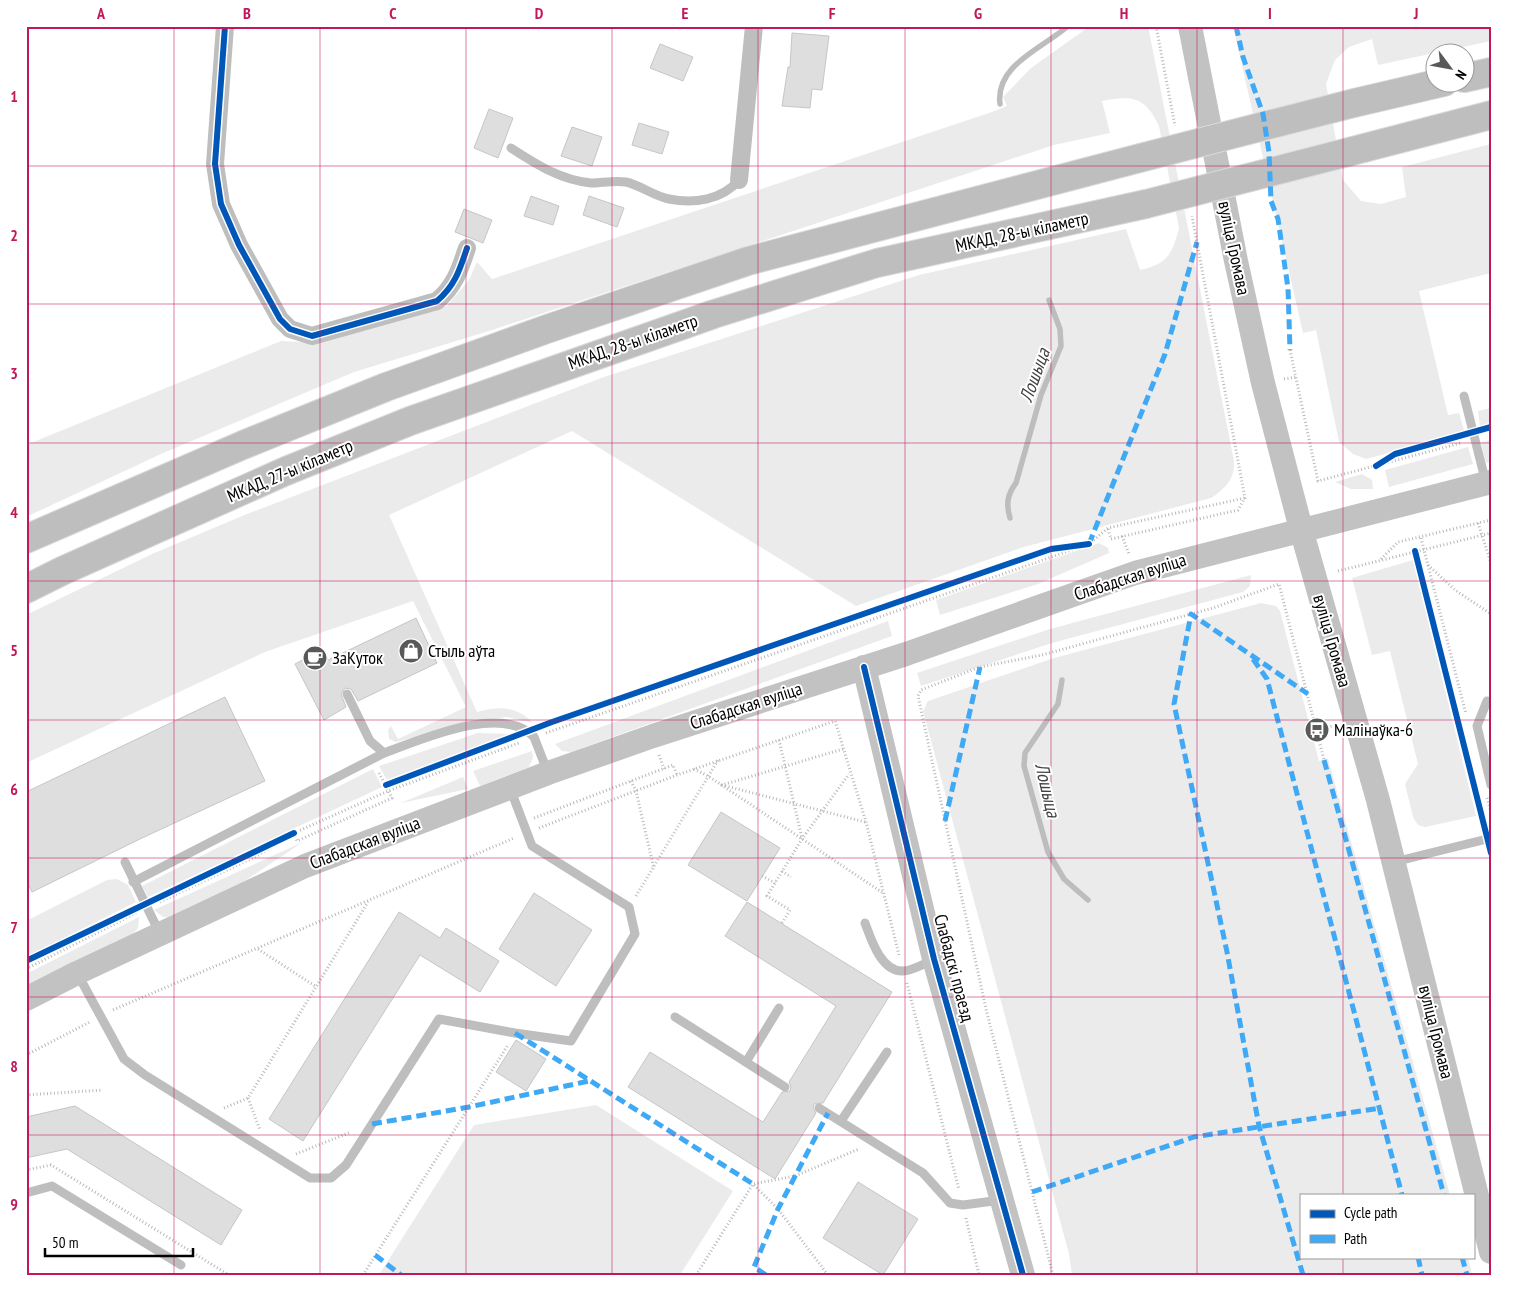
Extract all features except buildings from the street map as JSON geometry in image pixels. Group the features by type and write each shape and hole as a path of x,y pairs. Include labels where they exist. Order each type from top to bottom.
{"highway":[{"path":"1474,76 1491,72"},
{"path":"26,539 386,387 547,329 748,261 1140,158 1424,87"},
{"name":"МКАД, 28-ы кіламетр","path":"559,368 714,314 876,263 1146,204 1491,115"},
{"name":"МКАД, 27-ы кіламетр","path":"26,589 62,571 286,471 410,421 559,368"}],"main road":[{"name":"вуліца Громава","path":"1190,26 1238,270 1263,383 1301,529 1378,800 1491,1252"},
{"name":"Слабадская вуліца","path":"26,999 77,972 342,851 548,773 653,736 864,667 1135,573 1488,482"},
{"name":"Слабадскі праезд","path":"864,667 934,959 1004,1200 1023,1275"}],"street":[{"path":"225,26 216,164 221,204 244,253 280,319 290,329 312,336 437,301 448,292 457,278 467,248"},
{"path":"739,180 754,26"}],"lane":[{"path":"511,148 546,170 569,179 592,183 626,182 668,199 714,199 732,188 739,180"},
{"path":"1464,396 1473,436 1488,482"},
{"path":"26,529 58,524"},
{"path":"347,694 370,741 384,753"},
{"path":"1487,701 1477,726 1488,789"},
{"path":"133,882 384,753 474,724 495,722 531,734 548,773"},
{"path":"77,972 124,1059 153,1080 310,1178 331,1178 346,1164 439,1018 515,1033 571,1041 635,934 630,907 532,846 510,788"},
{"path":"1393,862 1491,838"},
{"path":"125,862 133,882 160,934"},
{"path":"865,924 877,952 892,968 903,971 934,959"},
{"path":"746,1062 779,1008"},
{"path":"675,1017 786,1087"},
{"path":"841,1122 887,1052"},
{"path":"819,1108 924,1172 950,1202 962,1205 1004,1200"},
{"path":"26,1193 52,1186 181,1265"}],"path":[{"path":"1156,26 1177,135"},
{"path":"1108,528 1110,539 1238,510 1244,498 1192,212"},
{"path":"1290,350 1318,481 1376,466 1395,454 1473,436"},
{"path":"26,962 387,788 531,734 1089,544 1108,528 1244,498"},
{"path":"1380,559 1398,542 1491,520"},
{"path":"1478,523 1480,536 1491,563"},
{"path":"1338,571 1380,559 1491,533"},
{"path":"1421,538 1466,717"},
{"path":"844,621 1051,549 1089,544"},
{"path":"1415,551 1418,560"},
{"path":"1427,565 1455,590 1491,614"},
{"path":"1053,1275 986,1009 918,696 921,690 980,667 1061,650 1214,608 1280,584 1324,760"},
{"path":"797,637 834,624"},
{"path":"759,650 768,647"},
{"path":"712,667 731,660"},
{"path":"656,686 665,683"},
{"path":"26,1055 101,1016 527,833 677,775 835,721 866,822 919,1027 979,1275"},
{"path":"531,734 552,722"},
{"path":"779,740 802,839"},
{"path":"722,785 843,749"},
{"path":"630,907 719,760"},
{"path":"522,823 673,765 677,775"},
{"path":"694,769 722,785 884,894"},
{"path":"782,923 790,910 767,896 802,839 850,774"},
{"path":"294,833 297,841 392,798 380,775"},
{"path":"631,781 636,791 654,869"},
{"path":"722,785 866,822"},
{"path":"1488,789 1491,812"},
{"path":"782,871 791,877"},
{"path":"762,876 775,883"},
{"path":"223,1109 248,1098 368,901"},
{"path":"26,969 145,906"},
{"path":"257,949 315,986"},
{"path":"363,1275 515,1033"},
{"path":"26,1096 103,1090"},
{"path":"248,1098 261,1134"},
{"path":"287,1157 372,1124"},
{"path":"696,1275 753,1184 795,1176 874,1142"},
{"path":"26,1170 51,1165 229,1275"},
{"path":"753,1184 778,1209 828,1275"}],"shaded area":[{"path":"1090,26 1148,26 1234,461 1231,478 1216,495 1211,498 1024,547 856,606 572,431 389,515 477,712 500,708 514,710 527,717 533,723 507,717 489,719 396,742 389,739 388,730 391,726 398,739 466,707 413,601 265,652 26,763 26,615 152,554 242,516 604,377 919,275 1126,229 1140,270 1156,265 1171,252 1179,228 1159,126 1149,109 1137,100 1122,98 1102,101 1110,133 1054,145 489,331 354,372 161,454 26,517 26,445 281,341 316,343 447,306 469,280 477,262 492,279 992,112 1007,106 1003,97 1031,68"},
{"path":"1233,26 1491,26 1491,41 1474,45 1474,42 1424,42 1424,55 1378,65 1372,39 1349,47 1335,60 1326,84 1343,180 1361,201 1381,204 1406,197 1402,167 1491,144 1491,273 1419,291 1448,415 1459,413 1465,433 1366,459 1353,454 1339,442 1316,330 1303,333"},
{"path":"1491,408 1491,425 1480,427 1478,411"},
{"path":"1491,440 1491,462 1486,463 1481,442"},
{"path":"1468,447 1473,464 1389,487 1385,470"},
{"path":"1362,474 1372,480 1373,489 1351,489 1335,482"},
{"path":"1099,543 1108,548 1109,553 1038,584 940,615 936,600"},
{"path":"1413,560 1476,816 1425,827 1418,825 1413,817 1405,784 1418,764 1390,651 1372,655 1352,578"},
{"path":"1251,575 1250,586 1243,592 1052,643 921,686 917,673 1050,629"},
{"path":"1261,603 1276,606 1280,611 1319,761 1328,759 1450,1194 1300,1194 1300,1258 1468,1258 1472,1275 1072,1275 1069,1254 923,711 928,701 1054,658"},
{"path":"888,621 892,636 571,752 562,751 555,744"},
{"path":"478,733 513,734 387,780 379,766"},
{"path":"532,751 533,758 529,767 480,786 473,771"},
{"path":"373,769 382,787 148,897 142,886"},
{"path":"463,777 468,789 401,803"},
{"path":"303,842 243,882 168,917 163,917 154,910"},
{"path":"117,879 128,885 136,902 26,957 26,921 107,880"},
{"path":"139,917 138,928 132,935 26,987 26,974"},
{"path":"596,1105 733,1191 680,1275 379,1275 474,1125"}],"waterway":[{"name":"Лошыца","path":"1000,104 1000,90 1005,78 1013,68 1034,50 1068,26"},
{"name":"Лошыца","path":"1010,518 1008,508 1009,496 1016,483 1041,395 1061,346 1060,329 1049,300"},
{"name":"Лошыца","path":"1062,680 1058,704 1025,753 1024,766 1048,852 1064,879 1088,900"}],"marked path":[{"path":"1236,26 1243,57 1263,114 1269,152 1271,201 1278,219 1288,288 1290,350"},
{"path":"1089,544 1165,354 1197,242"},
{"path":"1303,1275 1259,1126 1227,952 1174,704 1191,614 1308,694"},
{"path":"1253,659 1267,679 1402,1194"},
{"path":"945,821 980,667"},
{"path":"1324,760 1444,1194"},
{"path":"515,1033 753,1184"},
{"path":"372,1124 469,1107 589,1081"},
{"path":"1032,1192 1194,1137 1380,1108"},
{"path":"766,1275 754,1267 778,1209 828,1113"},
{"path":"375,1255 401,1275"},
{"path":"1418,1258 1422,1275"},
{"path":"1462,1258 1467,1275"}],"cycle path":[{"path":"225,26 215,164 221,204 239,245 280,319 290,329 312,336 437,301 453,283 467,248"},
{"path":"1376,466 1395,454 1491,427"},
{"path":"386,785 552,722 1051,549 1089,544"},
{"path":"1415,551 1491,853"},
{"path":"864,667 934,959 1023,1275"},
{"path":"26,961 294,833"}],"place":[{"name":"Стыль аўта","path":"411,651"},
{"name":"ЗаКуток","path":"315,658"},
{"name":"Малінаўка-6","path":"1317,730"}]}
